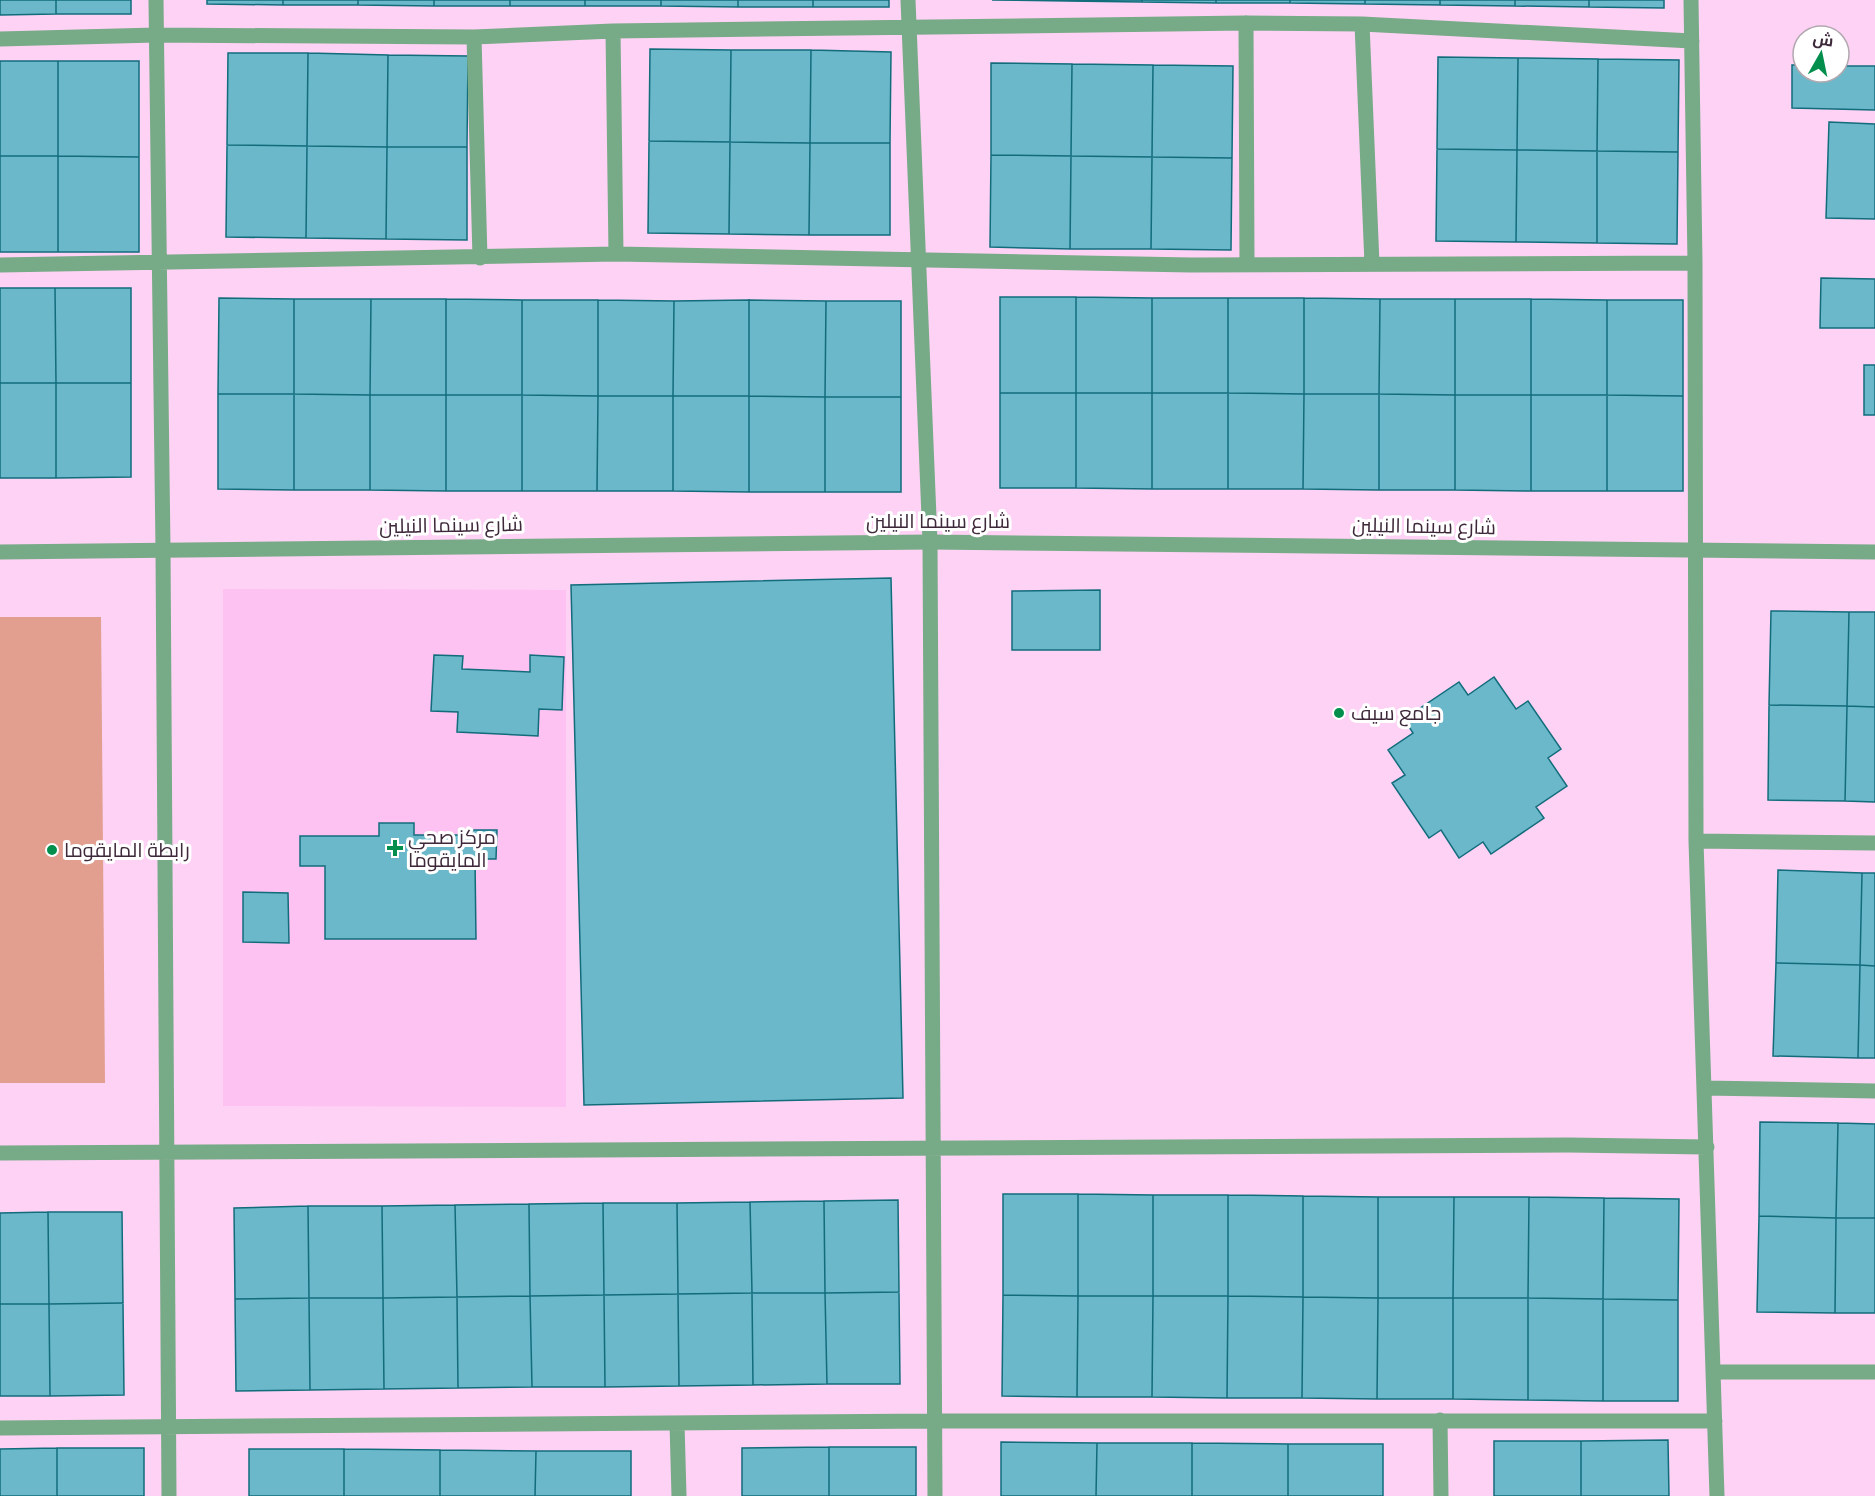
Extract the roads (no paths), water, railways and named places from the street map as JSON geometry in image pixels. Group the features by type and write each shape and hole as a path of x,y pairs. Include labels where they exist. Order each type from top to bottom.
{"street":[{"path":"156,0 163,549 169,1496"},
{"path":"908,0 930,542 935,1496"},
{"path":"1691,0 1695,263 1696,841 1717,1496"},
{"path":"0,39 156,35 474,37 613,31 1246,23 1362,24 1692,41"},
{"path":"1246,23 1246,264"},
{"path":"1362,24 1372,264"},
{"path":"613,31 616,254"},
{"path":"474,37 480,258"},
{"path":"0,265 616,254 1246,264 1695,263"},
{"name":"شارع سينما النيلين","path":"0,552 930,542 1875,552"},
{"path":"1696,841 1875,843"},
{"path":"1704,1089 1875,1091"},
{"path":"0,1153 1568,1144 1707,1147"},
{"path":"1713,1372 1875,1372"},
{"path":"1440,1420 1441,1496"},
{"path":"0,1428 934,1421 1715,1421"},
{"path":"677,1423 679,1496"}],"place":[{"name":"جامع سيف","path":"1339,713"},
{"name":"مركز صحي المايقوما","path":"395,848"},
{"name":"رابطة المايقوما","path":"52,850"}]}
